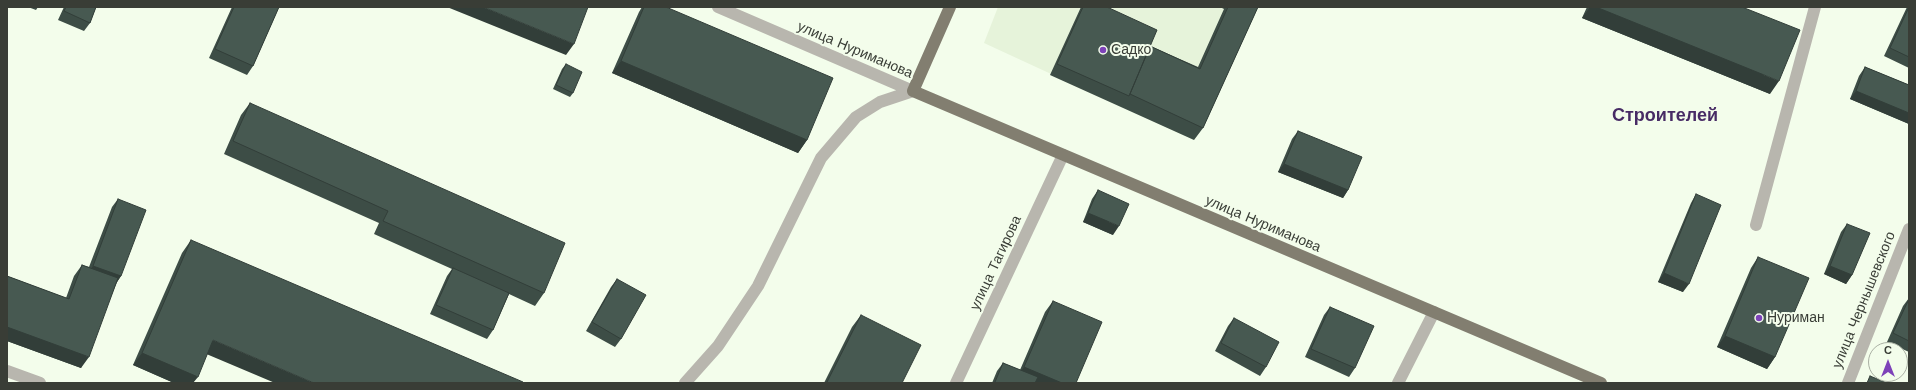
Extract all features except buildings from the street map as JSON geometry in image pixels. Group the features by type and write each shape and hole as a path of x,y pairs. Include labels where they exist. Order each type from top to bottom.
{"main road":[{"name":"улица Нуриманова","path":"950,7 913,92 1601,383"}],"street":[{"name":"улица Нуриманова","path":"718,7 913,92"},
{"path":"1756,225 1815,7"},
{"path":"686,383 718,346 758,286 821,158 856,117 880,102 913,92"},
{"name":"улица Тагирова","path":"956,383 1063,155"},
{"name":"улица Чернышевского","path":"1848,383 1909,229"},
{"path":"1398,383 1434,312"},
{"path":"7,371 40,383"}],"shaded area":[{"path":"998,7 1255,7 1194,140 984,43"}],"place":[{"name":"Садко","path":"1103,50"},
{"name":"Нуриман","path":"1759,318"}],"district":[{"name":"Строителей","path":"1665,116"}]}
